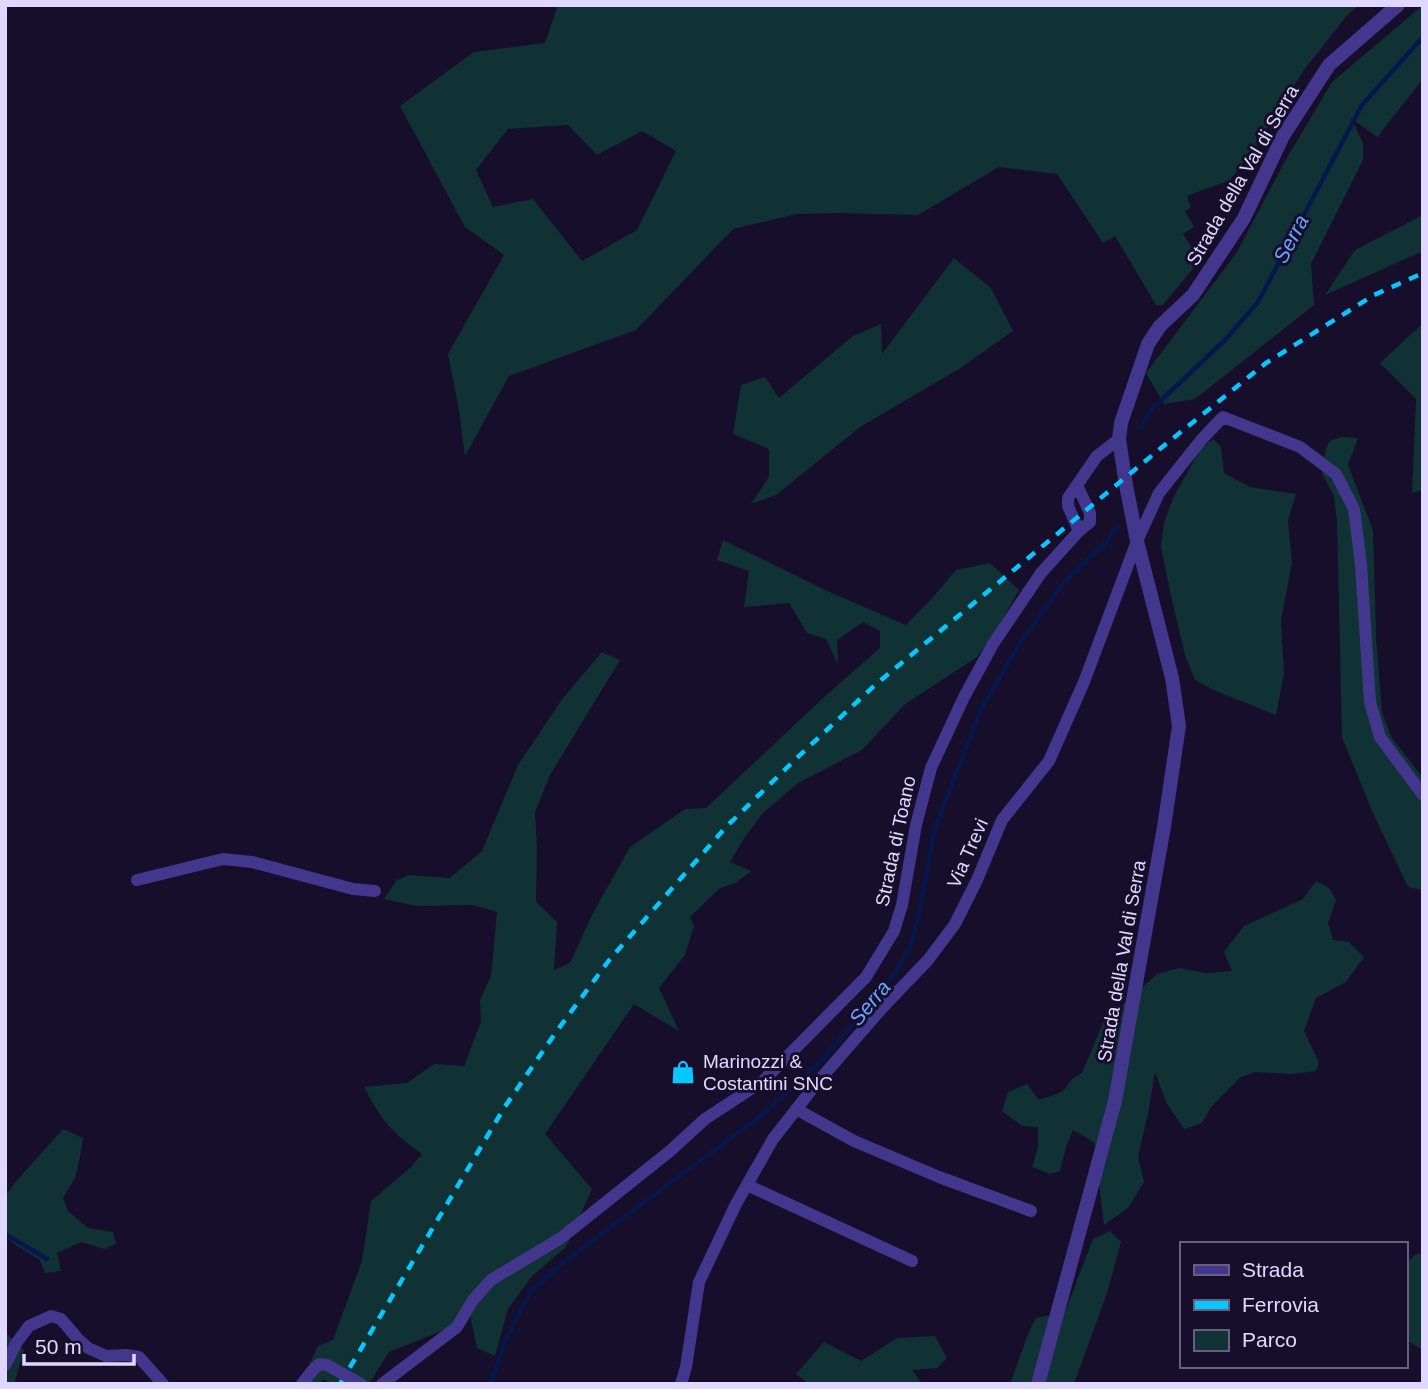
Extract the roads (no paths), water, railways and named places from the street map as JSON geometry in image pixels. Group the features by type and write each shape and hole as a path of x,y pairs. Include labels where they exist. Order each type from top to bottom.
{"street":[{"name":"Strada della Val di Serra","path":"1038,1384 1115,1101 1164,827 1178,726 1172,678 1137,541 1126,485 1119,439 1121,423 1148,344 1160,326 1193,295 1244,218 1283,136 1329,65 1398,5"},
{"path":"1137,541 1158,493 1223,417 1300,447 1336,474 1354,509 1361,565 1370,702 1380,737 1423,795"},
{"name":"Strada di Toano","path":"382,1384 457,1327 473,1300 491,1280 561,1238 670,1151 705,1119 764,1081 866,977 894,931 931,768 964,697 993,644 1041,573 1079,531 1068,506 1068,498 1097,456 1119,439"},
{"name":"Via Trevi","path":"681,1384 699,1282 736,1204 773,1139 796,1109 883,1007 928,960 956,924 1002,820 1049,761 1084,682 1137,541"},
{"path":"137,880 223,859 252,862 354,889 375,891"},
{"path":"796,1109 854,1140 939,1177 1031,1211"},
{"path":"747,1185 912,1261"},
{"path":"5,1365 29,1326 51,1316 61,1319 88,1348 106,1356 139,1357 163,1384"},
{"path":"302,1384 319,1364 327,1365 361,1384"}],"waterway":[{"name":"Serra","path":"1140,428 1153,408 1226,339 1258,302 1362,105 1423,37"},
{"name":"Serra","path":"490,1384 507,1337 531,1291 565,1261 762,1115 822,1060 890,980 910,948 935,828 981,709 1020,643 1065,581 1106,542 1118,525"},
{"path":"5,1234 47,1259"}],"railway":[{"path":"340,1384 504,1108 556,1032 610,959 726,827 875,685 1266,363 1374,295 1423,273"}],"place":[{"name":"Marinozzi & Costantini SNC","path":"683,1072"}]}
